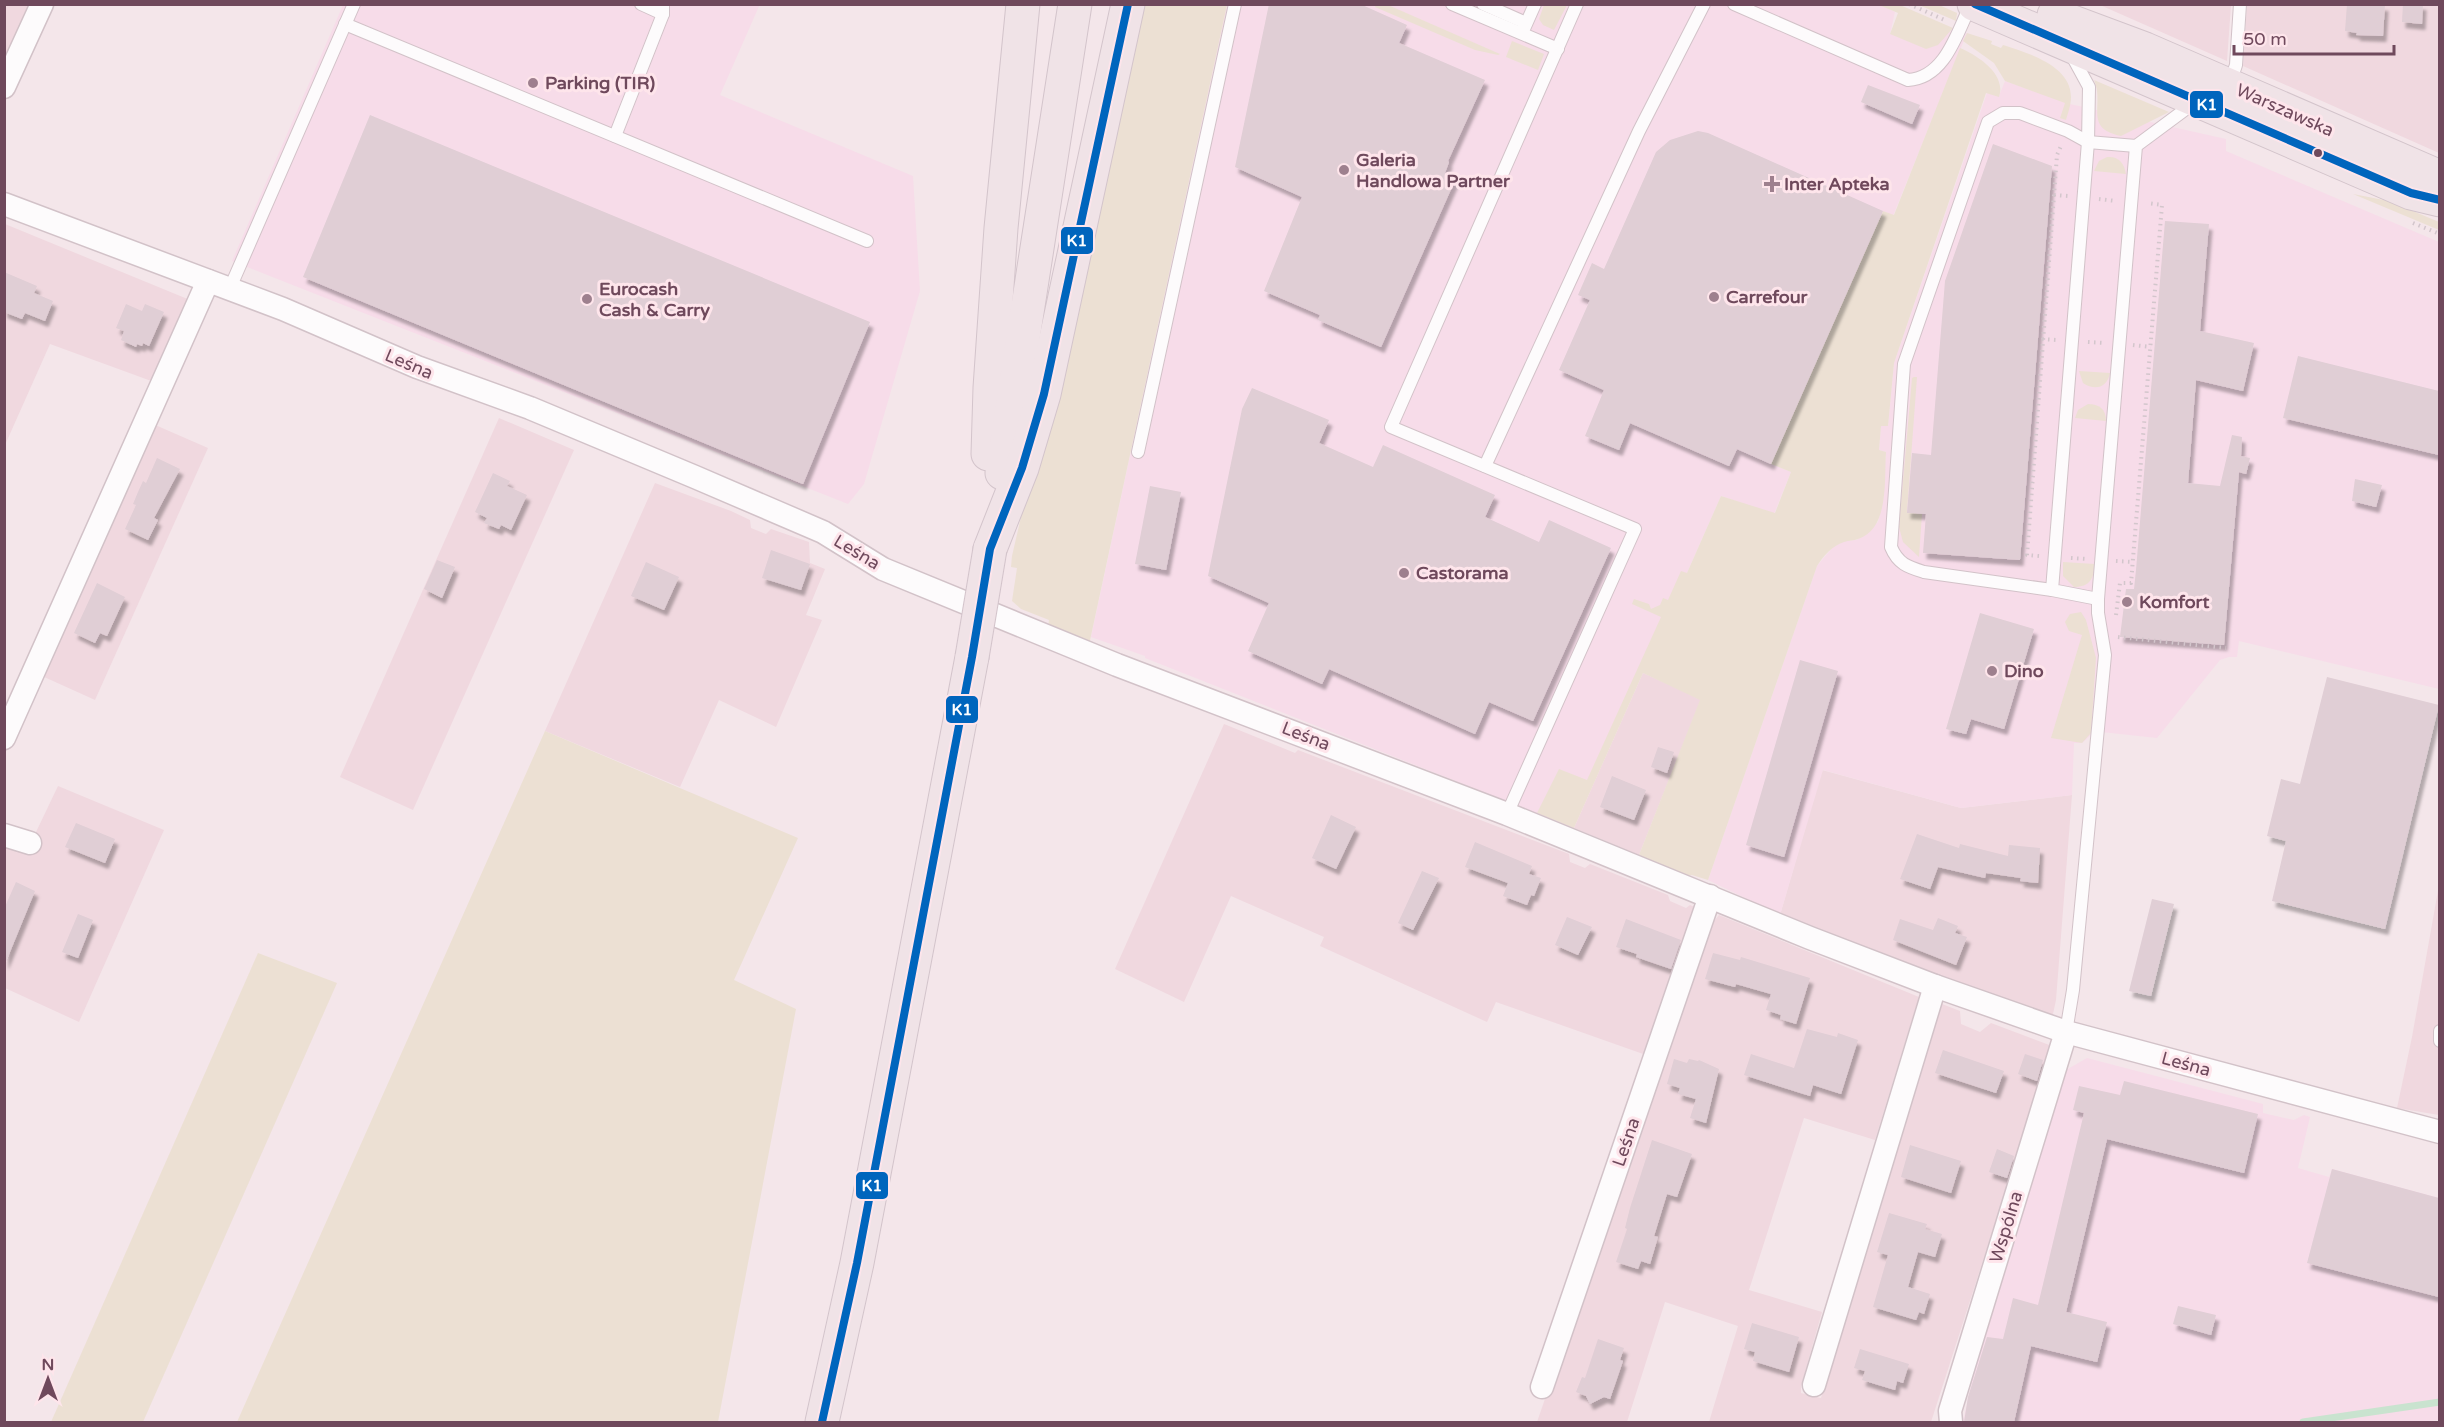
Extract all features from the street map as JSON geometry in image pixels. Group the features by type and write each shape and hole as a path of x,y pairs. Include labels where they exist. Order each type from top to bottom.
{"main road":[{"path":"990,549 988,465 990,387 1001,228 1023,4"},
{"path":"822,1422 857,1263 972,657 1075,4"},
{"path":"990,549 1022,468 1044,394 1128,4"},
{"name":"Warszawska","path":"1973,4 2065,22 2145,49 2439,177"},
{"name":"Warszawska","path":"2029,4 2065,22 2197,100 2411,193 2439,201"}],"street":[{"path":"4,87 42,4"},
{"name":"Leśna","path":"4,204 283,309 448,380 530,408 823,532 883,569 1044,635 1507,814 1810,938 1935,986 2034,1023 2439,1132"},
{"path":"4,738 208,281"},
{"path":"4,835 30,843"},
{"name":"Leśna","path":"1542,1388 1710,896"},
{"path":"1814,1385 1935,986"},
{"name":"Wspólna","path":"1951,1422 1950,1411 2066,1032"}],"lane":[{"path":"230,288 354,4"},
{"path":"615,136 663,9 641,4"},
{"path":"1138,452 1235,4"},
{"path":"1452,4 1524,29"},
{"path":"1483,4 1558,49"},
{"path":"1524,29 1535,4"},
{"path":"1507,814 1635,529 1391,427 1577,4"},
{"path":"1485,466 1639,131 1704,4"},
{"path":"1734,4 1908,80 1919,79 1938,68 1951,48 1973,4"},
{"path":"2229,85 2236,65 2240,4"},
{"path":"2052,590 2088,142 2089,87 2065,22"},
{"path":"345,24 867,241"},
{"path":"2098,599 2052,590 1924,572 1906,566 1896,559 1892,547 1904,364 1988,122 2003,113 2020,113 2068,131 2088,142 2136,146 2197,100"},
{"path":"2066,1032 2074,978 2105,655 2098,599 2136,146"},
{"path":"2439,1030 2439,1041"}],"path":[{"path":"2054,195 2027,555 2134,562"},
{"path":"2116,618 2120,583 2131,584 2134,562 2162,205"},
{"path":"2042,339 2151,347"},
{"path":"2115,630 2121,639 2226,648"}],"shaded area":[{"path":"760,4 720,95 913,176 920,291 864,484 848,504 232,261 343,5"},
{"path":"1879,4 1895,12 1890,34 1950,32 1953,28 1967,33 1893,216 1883,212 1771,464 1791,472 1774,514 1721,496 1574,828 1145,658 1145,656 1091,637 1227,5"},
{"path":"4,5 28,5 5,57"},
{"path":"1139,5 1227,5 1089,645 1048,627 1049,620 1021,609 1012,601 1017,568 1011,567"},
{"path":"1376,5 1388,5 1500,54 1475,50 1375,7"},
{"path":"1544,5 1567,5 1554,30 1543,25 1539,19"},
{"path":"1879,5 1900,5 1953,28 1938,45 1926,49 1890,34 1898,13"},
{"path":"1919,5 1939,5 1957,13 1956,21"},
{"path":"2100,5 2231,5 2227,61"},
{"path":"2247,5 2439,5 2439,153 2243,66"},
{"path":"1967,33 1992,41 1991,44 2001,48 2003,45 2035,57 2046,62 2064,76 2071,97 2066,120 2060,118 2065,103 2005,81 1994,63 1963,41"},
{"path":"1512,41 1544,54 1538,70 1506,57"},
{"path":"1960,48 1974,55 1995,73 1999,81 1999,97 1986,93 1894,363 1888,426 1881,426 1879,450 1886,452 1885,488 1880,514 1876,525 1868,533 1856,540 1846,541 1836,546 1817,566 1708,880 1688,876 1639,855 1700,700 1643,673 1574,828 1537,813 1559,769 1587,780 1661,617 1632,604 1634,599 1649,604 1651,609 1660,605 1663,598 1668,600 1681,571 1687,573 1721,496 1775,513 1791,472 1771,464 1883,211 1894,215"},
{"path":"2094,80 2169,112 2121,136 2109,132 2102,127 2099,121 2097,89"},
{"path":"2005,81 2070,104 2226,139 2226,151 2439,242 2439,689 2239,641 2237,657 2220,660 2157,738 2092,731 2082,743 2074,743 2072,795 1961,808 1823,770 1780,915 1708,880 1817,566 1833,547 1844,541 1857,540 1878,522 1886,452 1879,450 1881,426 1888,426 1894,363 1987,93 1999,96"},
{"path":"2107,157 2120,161 2126,174 2094,171 2099,161"},
{"path":"2353,194 2389,201 2439,222 2439,230"},
{"path":"5,224 190,300 154,382 50,344 5,445"},
{"path":"2079,371 2110,373 2103,385 2092,387 2083,383"},
{"path":"1917,377 1907,512 1922,514 1919,557 1903,542 1899,527 1912,378"},
{"path":"2088,404 2101,408 2105,413 2106,421 2075,418 2078,410"},
{"path":"499,418 574,450 413,810 340,777"},
{"path":"153,424 208,448 95,700 42,676"},
{"path":"655,483 731,511 750,520 751,528 766,534 771,529 809,542 810,563 825,569 806,615 822,620 776,727 719,700 680,787 545,731"},
{"path":"2063,562 2095,564 2094,574 2084,585 2074,587 2063,576"},
{"path":"2081,612 2086,620 2096,658 2091,733 2082,743 2051,738 2082,635 2069,631 2065,622 2070,614"},
{"path":"1643,673 1701,699 1639,855 1574,828"},
{"path":"1224,724 1295,753 1298,750 1569,854 1570,862 1585,868 1590,864 1668,895 1670,901 1686,908 1690,905 1697,908 1646,1055 1496,1002 1487,1022 1320,946 1324,937 1231,896 1184,1002 1115,969"},
{"path":"545,731 798,838 734,980 796,1009 718,1422 237,1422"},
{"path":"1822,770 1961,808 2072,795 2053,1014 2041,1017 1925,975 1919,967 1780,915"},
{"path":"58,786 164,830 79,1022 5,988 5,846 26,853"},
{"path":"2439,885 2439,1115 2397,1108"},
{"path":"1719,915 1919,997 1875,1140 1804,1118 1749,1290 1822,1312 1801,1393 1821,1398 1942,1004 1960,1011 1961,1024 1980,1032 1991,1023 2052,1046 1931,1422 1709,1422 1738,1326 1665,1302 1627,1422 1537,1422 1708,928"},
{"path":"258,953 337,983 143,1422 51,1422"},
{"path":"2087,1058 2263,1104 2263,1113 2294,1120 2304,1115 2310,1117 2298,1168 2329,1177 2332,1169 2439,1198 2439,1420 2418,1422 1963,1422 1982,1336 2066,1070"}],"building":[{"name":"Galeria Handlowa Partner","path":"1269,4 1360,4 1407,25 1399,43 1485,80 1448,161 1445,173 1456,178 1381,347 1318,320 1320,315 1264,291 1302,197 1235,167"},
{"path":"2347,4 2385,5 2383,36 2356,35 2357,33 2345,31"},
{"path":"2403,4 2423,4 2422,24 2402,22"},
{"path":"1868,85 1920,105 1912,124 1861,102"},
{"name":"Eurocash Cash & Carry","path":"370,115 870,322 803,484 303,277"},
{"name":"Carrefour","path":"1698,131 1708,133 1883,211 1771,464 1737,449 1729,466 1630,423 1619,450 1585,436 1604,390 1559,370 1590,300 1578,295 1592,263 1604,269 1656,152 1670,140"},
{"path":"1993,144 2052,166 2020,560 1923,553 1926,514 1907,513 1912,453 1931,455 1945,281"},
{"path":"2165,221 2209,224 2200,331 2254,343 2243,391 2196,380 2188,483 2220,486 2232,435 2242,437 2241,456 2250,458 2246,474 2239,472 2224,645 2120,637 2126,589 2134,589"},
{"path":"4,272 37,286 34,293 53,301 45,321 25,313 22,319 4,312"},
{"path":"126,304 142,311 145,304 164,312 149,346 143,343 142,346 137,344 136,347 121,340 124,331 116,328"},
{"path":"2298,356 2439,391 2439,455 2283,418"},
{"name":"Castorama","path":"1252,388 1329,420 1319,443 1373,467 1383,445 1495,495 1485,517 1539,542 1549,520 1611,548 1533,721 1489,702 1475,734 1329,669 1322,684 1248,651 1269,603 1208,576 1242,409"},
{"path":"157,458 180,469 154,518 158,520 148,540 125,529 136,505 133,504 138,492 143,481 146,483"},
{"path":"493,473 510,481 507,486 527,495 511,530 501,525 499,529 484,523 487,518 475,512"},
{"path":"2355,479 2382,485 2376,507 2352,501"},
{"path":"1150,486 1181,492 1166,570 1135,564"},
{"path":"771,550 810,564 801,590 762,578"},
{"path":"437,560 455,567 442,598 424,589"},
{"path":"646,562 679,577 664,610 631,596"},
{"path":"97,583 125,597 107,636 100,633 95,643 74,633"},
{"name":"Dino","path":"1980,613 2034,629 2004,729 1971,719 1966,734 1946,729"},
{"path":"1800,660 1838,671 1784,857 1746,845"},
{"path":"2327,677 2439,705 2385,929 2272,901 2286,841 2267,836 2281,779 2300,784"},
{"path":"1658,747 1674,752 1667,773 1651,767"},
{"path":"1612,776 1646,790 1634,820 1600,807"},
{"path":"1331,815 1356,827 1336,869 1312,858"},
{"path":"76,823 115,839 105,863 65,847"},
{"path":"1917,834 1959,848 1960,844 2008,856 2009,845 2040,848 2038,883 1986,873 1985,878 1938,867 1930,889 1900,879"},
{"path":"1475,842 1532,866 1529,874 1541,878 1534,896 1531,895 1527,905 1503,896 1508,883 1465,867"},
{"path":"1422,871 1439,878 1413,930 1398,923"},
{"path":"16,882 35,891 5,964 4,909"},
{"path":"2152,899 2174,904 2151,996 2129,991"},
{"path":"78,914 93,920 78,958 62,952"},
{"path":"1567,917 1592,927 1578,955 1555,945"},
{"path":"1938,918 1958,926 1955,933 1967,937 1956,965 1893,940 1900,919 1933,930"},
{"path":"1626,919 1681,940 1671,969 1636,957 1637,954 1616,947"},
{"path":"1713,953 1740,960 1741,957 1810,978 1796,1024 1780,1019 1781,1015 1766,1010 1771,994 1736,984 1735,987 1705,979"},
{"path":"1807,1029 1837,1037 1838,1033 1858,1040 1841,1094 1813,1085 1810,1096 1744,1075 1751,1054 1794,1068"},
{"path":"1943,1050 2004,1071 1996,1093 1935,1073"},
{"path":"2025,1054 2043,1060 2037,1081 2018,1074"},
{"path":"1674,1059 1687,1063 1689,1059 1699,1060 1719,1069 1706,1123 1690,1118 1696,1099 1678,1094 1680,1088 1667,1084"},
{"path":"2124,1081 2258,1114 2244,1173 2107,1139 2066,1312 2107,1322 2097,1362 2031,1346 2014,1422 1964,1422 1968,1397 1987,1337 2003,1339 2013,1298 2038,1305 2084,1113 2073,1110 2079,1086 2120,1095"},
{"path":"1652,1140 1692,1154 1677,1197 1667,1194 1654,1236 1658,1237 1650,1264 1641,1261 1638,1269 1616,1262 1627,1229 1625,1228 1630,1208"},
{"path":"1910,1145 1961,1161 1951,1193 1901,1177"},
{"path":"1997,1149 2014,1156 2007,1178 1989,1172"},
{"path":"2332,1169 2439,1198 2439,1297 2307,1263"},
{"path":"1889,1213 1927,1224 1925,1229 1942,1234 1935,1257 1918,1252 1908,1287 1930,1294 1924,1314 1919,1312 1916,1320 1873,1307 1888,1255 1877,1252"},
{"path":"2178,1306 2216,1315 2211,1335 2173,1324"},
{"path":"1752,1323 1799,1337 1789,1372 1753,1361 1755,1352 1744,1349"},
{"path":"1598,1339 1624,1348 1620,1360 1623,1361 1610,1399 1604,1397 1590,1404 1586,1396 1576,1392 1582,1377 1585,1378"},
{"path":"1860,1349 1909,1364 1903,1383 1897,1381 1895,1390 1862,1380 1865,1371 1854,1368"}],"waterway":[{"path":"2303,1422 2440,1402"}],"transit line":[{"name":"K1","path":"822,1422 857,1263 972,657 990,549 1022,468 1044,394 1128,4"},
{"name":"K1","path":"1975,4 2411,193 2440,200"}],"place":[{"name":"Parking (TIR)","path":"533,83"},
{"name":"Galeria Handlowa Partner","path":"1344,170"},
{"name":"Inter Apteka","path":"1772,184"},
{"name":"Carrefour","path":"1714,297"},
{"name":"Eurocash Cash & Carry","path":"587,299"},
{"name":"Castorama","path":"1404,573"},
{"name":"Komfort","path":"2127,602"},
{"name":"Dino","path":"1992,671"}]}
